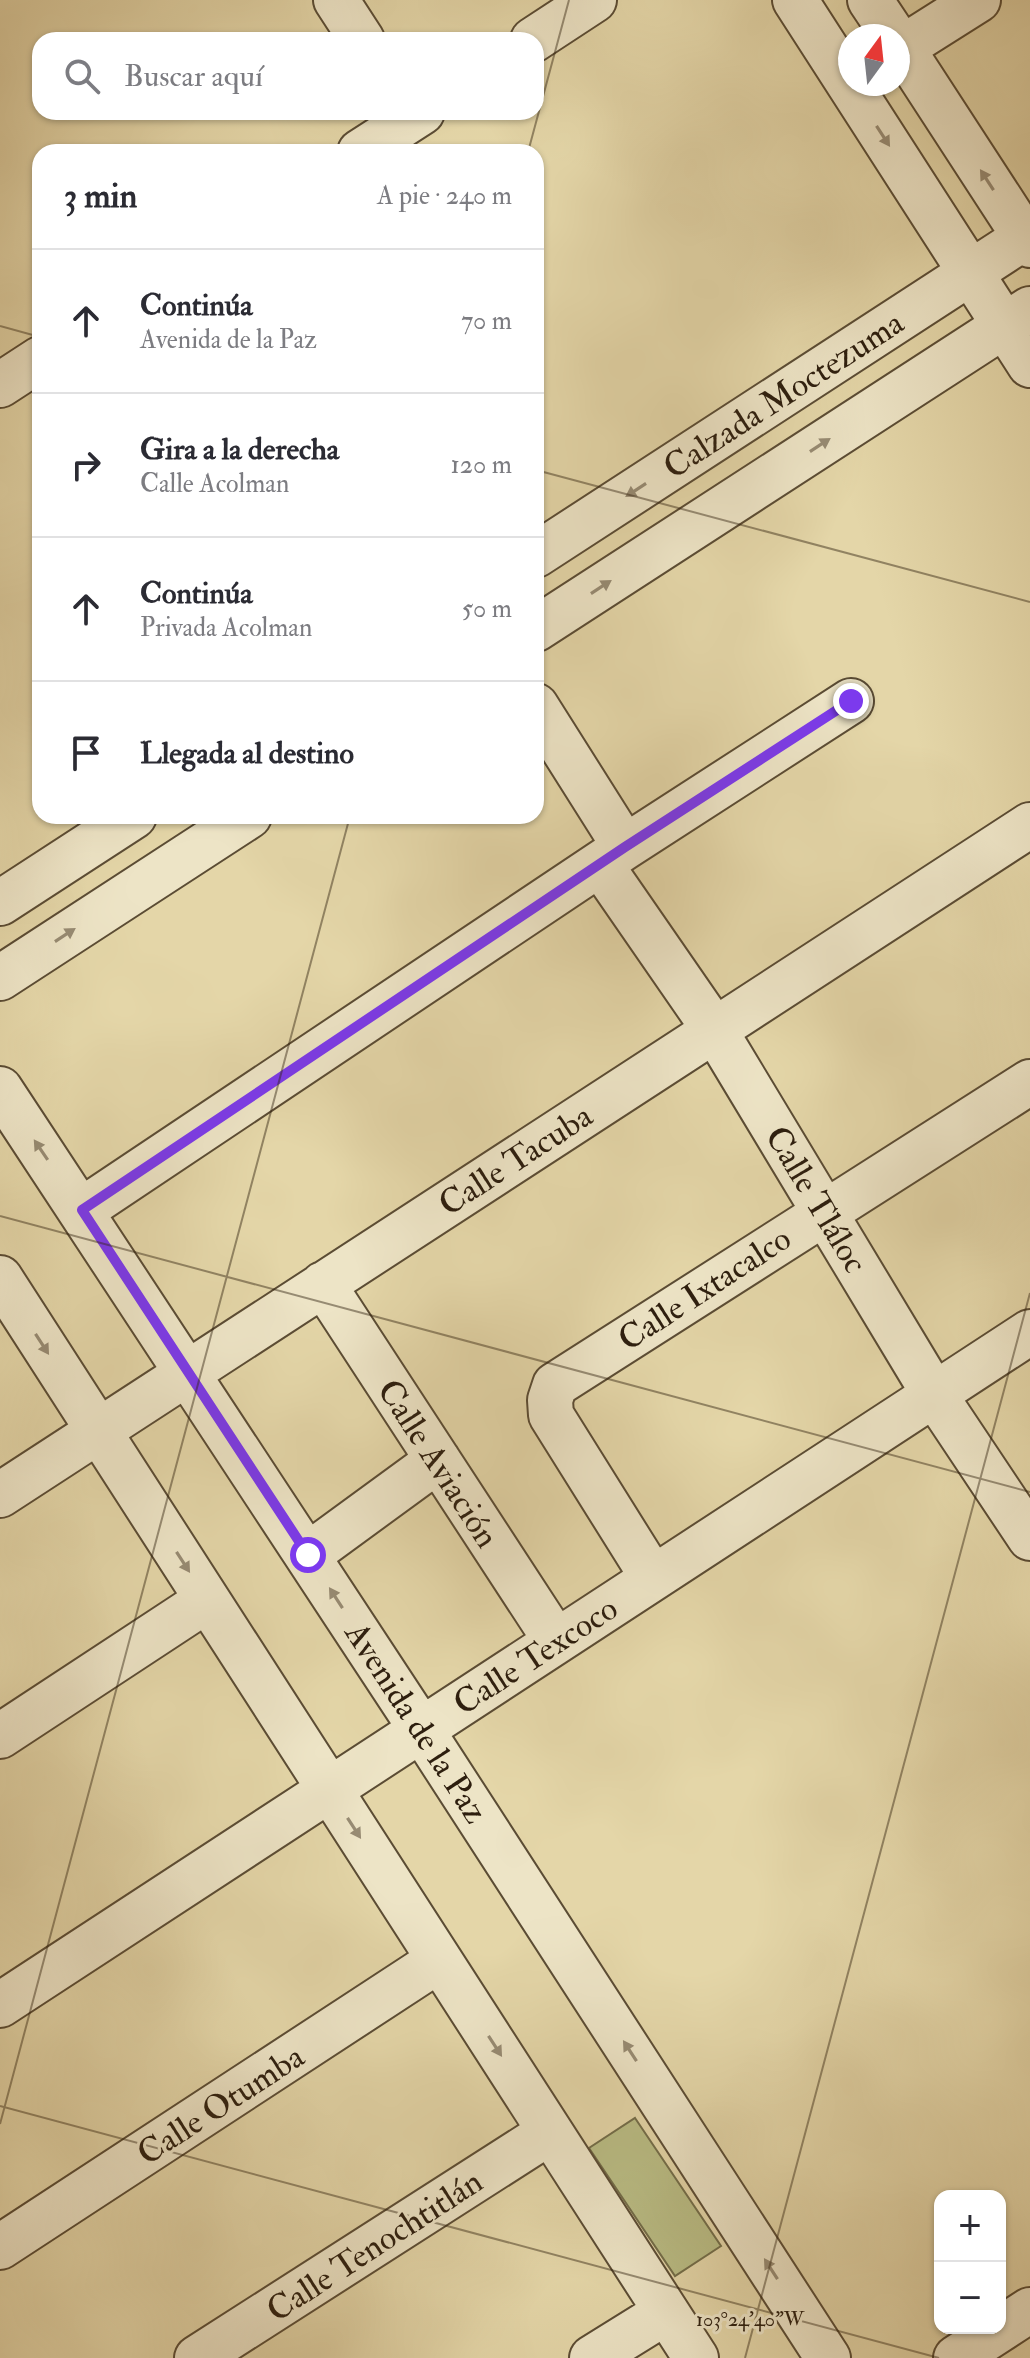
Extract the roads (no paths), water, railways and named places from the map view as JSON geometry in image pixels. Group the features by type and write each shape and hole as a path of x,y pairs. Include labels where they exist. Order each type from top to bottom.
{"street":[{"path":"336,0 357,32"},
{"path":"544,33 594,0"},
{"path":"795,0 970,273 1017,317 1030,365"},
{"path":"870,0 886,24"},
{"path":"910,36 978,0"},
{"path":"910,60 1028,239"},
{"path":"372,144 406,120"},
{"name":"Calzada Moctezuma","path":"544,550 970,273 1028,239"},
{"name":"Calzada Moctezuma","path":"544,624 1017,317"},
{"path":"0,385 32,364"},
{"path":"82,1210 613,855 851,701"},
{"name":"Calle Tláloc","path":"544,721 613,855 714,1029 934,1394 1030,1538"},
{"path":"0,903 122,824"},
{"path":"0,978 237,824"},
{"name":"Calle Tacuba","path":"0,1495 1030,825"},
{"name":"Calle Ixtacalco","path":"653,1578 551,1415 550,1400 555,1385 1030,1082"},
{"name":"Avenida de la Paz","path":"0,1089 308,1555 828,2358"},
{"path":"0,1278 696,2358"},
{"name":"Calle Aviación","path":"323,1284 556,1641"},
{"name":"Calle Texcoco","path":"0,2005 1030,1332"},
{"path":"308,1555 438,1460"},
{"path":"0,1736 207,1600"},
{"name":"Calle Otumba","path":"0,2247 439,1960"},
{"name":"Calle Tenochtitlán","path":"197,2358 550,2132"},
{"path":"956,2358 1030,2310"},
{"path":"592,2358 666,2312"}]}
